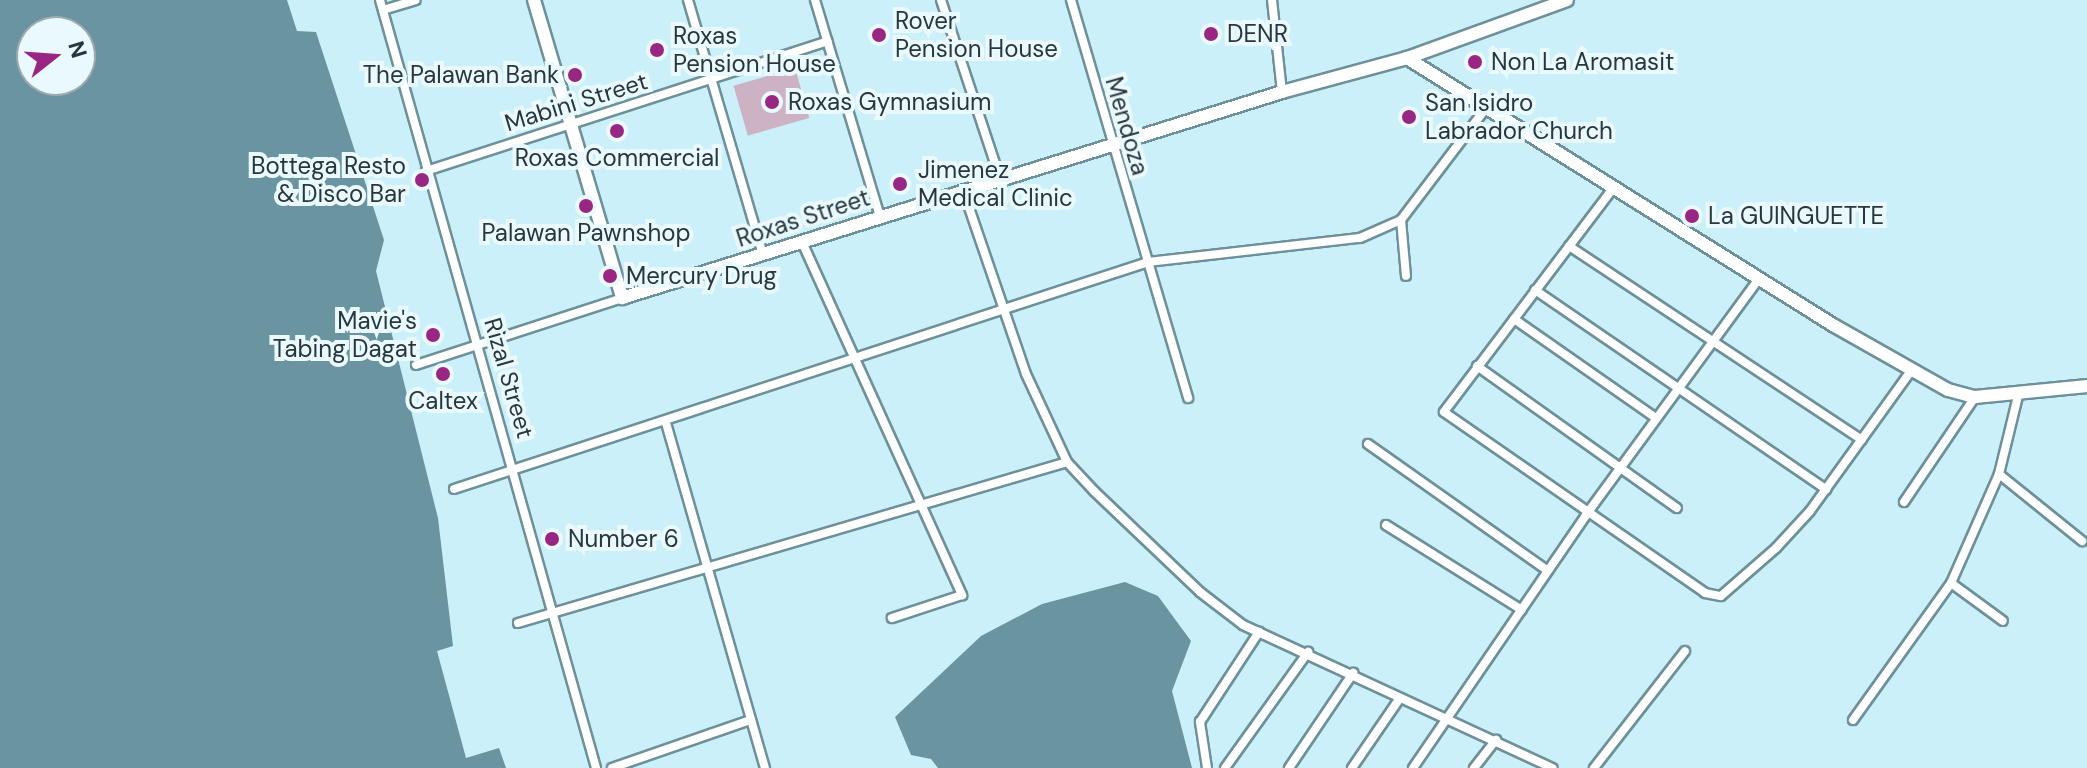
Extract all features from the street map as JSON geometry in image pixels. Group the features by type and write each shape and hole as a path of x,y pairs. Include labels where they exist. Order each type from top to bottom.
{"main road":[{"path":"534,0 622,298"},
{"name":"Roxas Street","path":"622,298 1000,178 1282,92 1407,58 1567,0"},
{"path":"1407,58 1911,371 1975,397 2018,396 2087,386"}],"street":[{"name":"Rizal Street","path":"380,0 426,171 480,345 596,768"},
{"path":"383,10 416,0"},
{"path":"688,0 763,255"},
{"path":"815,0 880,216"},
{"path":"941,0 1000,178"},
{"name":"Mendoza","path":"1071,0 1111,145 1188,398"},
{"path":"1272,0 1282,92"},
{"name":"Mabini Street","path":"426,171 713,81 828,41"},
{"path":"454,489 858,361 1001,309 1148,262 1325,245 1360,238 1401,220 1486,108"},
{"path":"1614,187 1445,404 1445,415 1586,515 1705,593 1721,596 1756,568 1826,489 1911,371"},
{"path":"963,190 1001,309 1067,462 1200,592 1259,632 1308,652 1553,768"},
{"path":"1401,220 1406,276"},
{"path":"802,242 962,595 892,618"},
{"path":"1569,246 1711,344 1862,440"},
{"path":"1413,768 1586,515 1759,279"},
{"path":"1535,290 1826,489"},
{"path":"416,365 622,298"},
{"path":"1514,319 1656,418"},
{"path":"1477,366 1677,508"},
{"path":"1853,720 1951,583 1999,474 2018,396"},
{"path":"1904,502 1975,397"},
{"path":"666,423 765,768"},
{"path":"1368,444 1548,571"},
{"path":"518,623 1067,462"},
{"path":"1999,474 2082,541"},
{"path":"1386,525 1522,610"},
{"path":"1951,583 2003,621"},
{"path":"1207,768 1200,722 1259,632"},
{"path":"1594,768 1685,651"},
{"path":"1225,768 1308,652"},
{"path":"1289,768 1353,673"},
{"path":"1352,768 1400,698"},
{"path":"612,768 751,720"},
{"path":"1474,768 1496,740"}],"shaded area":[{"name":"Roxas Gymnasium","path":"795,68 809,118 748,136 733,86"}],"water":[{"path":"0,0 287,0 297,31 316,32 384,240 376,271 438,518 453,646 437,651 466,758 499,748 506,768 0,768"},
{"path":"1125,582 1158,596 1191,641 1172,691 1192,768 938,768 931,759 911,755 895,717 981,636 1042,604"}],"place":[{"name":"DENR","path":"1211,34"},
{"name":"Rover Pension House","path":"879,35"},
{"name":"Roxas Pension House","path":"657,50"},
{"name":"Non La Aromasit","path":"1475,62"},
{"name":"The Palawan Bank","path":"575,75"},
{"name":"Roxas Gymnasium","path":"772,102"},
{"name":"San Isidro Labrador Church","path":"1409,117"},
{"name":"Roxas Commercial","path":"617,131"},
{"name":"Bottega Resto & Disco Bar","path":"422,180"},
{"name":"Jimenez Medical Clinic","path":"900,184"},
{"name":"Palawan Pawnshop","path":"586,206"},
{"name":"La GUINGUETTE","path":"1692,216"},
{"name":"Mercury Drug","path":"610,276"},
{"name":"Mavie's Tabing Dagat","path":"433,335"},
{"name":"Caltex","path":"443,374"},
{"name":"Number 6","path":"552,539"}]}
